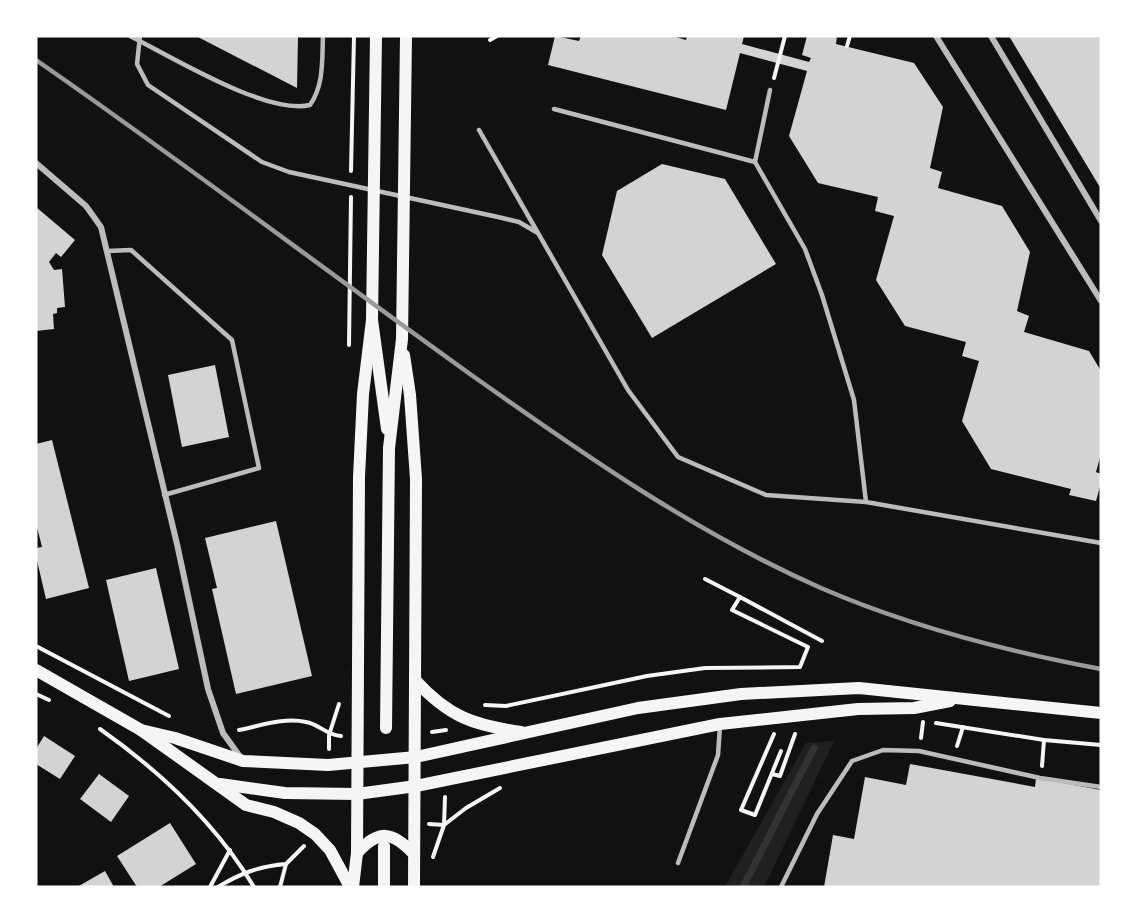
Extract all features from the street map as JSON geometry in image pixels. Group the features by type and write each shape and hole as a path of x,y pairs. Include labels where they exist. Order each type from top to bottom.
{"main road":[{"path":"351,887 357,853 359,477 363,394 372,320 376,36"},
{"path":"386,728 389,448 402,339 406,36"},
{"path":"372,320 389,448"},
{"path":"402,339 410,395 416,479 414,887"},
{"path":"36,670 141,730 181,762 220,784 246,806 282,816 315,834 330,850 351,887"},
{"path":"415,680 437,703 466,720 528,733"},
{"path":"141,730 175,738 243,761 300,765 357,764 416,756 638,708 741,694 859,688 1101,713"},
{"path":"220,784 285,793 357,794 416,786 720,724 846,710 914,708 960,699"},
{"path":"357,853 375,836 384,835 404,844 414,854"},
{"path":"384,846 384,887"}],"street":[{"path":"936,36 1101,301"},
{"path":"991,36 1101,221"},
{"path":"36,163 93,214 101,227 208,689 223,733 243,761"}],"lane":[{"path":"130,36 139,38 245,93 297,108 310,105 316,96 321,82 323,36"},
{"path":"139,38 137,64 148,85 262,162 289,172 450,205 519,222 538,234"},
{"path":"771,90 755,162 805,249 822,295 854,400 866,502"},
{"path":"554,109 755,162"},
{"path":"479,130 628,390 678,457 766,495 866,502 1101,543"},
{"path":"108,251 131,250 232,340 260,468 164,495"},
{"path":"678,863 718,755 720,724"},
{"path":"781,887 817,814 852,761 883,750 919,751 1017,773 1101,787"}],"path":[{"path":"490,40 497,36"},
{"path":"771,90 784,36"},
{"path":"847,46 850,36"},
{"path":"705,579 822,641"},
{"path":"479,703 507,706 647,675 705,668 800,667 808,647 732,610 740,597"},
{"path":"36,646 173,718"},
{"path":"36,694 50,701"},
{"path":"223,733 286,720 308,722 329,735"},
{"path":"912,721 1044,740 1101,745"},
{"path":"92,724 140,757 207,822 230,850 254,887"},
{"path":"957,745 963,727"},
{"path":"763,735 796,730 780,776 772,774"},
{"path":"774,734 741,810 755,815 781,751"},
{"path":"1042,761 1044,740"},
{"path":"432,862 444,825 465,808 504,786"},
{"path":"280,887 286,864 315,834"},
{"path":"210,887 230,850"},
{"path":"218,887 245,871 265,865 286,864"}],"shaded area":[{"path":"834,741 764,887 725,887 806,743"}],"building":[{"path":"196,36 298,36 297,88"},
{"path":"555,36 579,41 581,36 672,36 686,40 687,36 744,36 742,44 809,62 811,58 802,55 807,36 837,36 836,44 914,63 943,107 930,168 942,172 938,188 1002,206 1030,252 1017,311 1029,316 1024,332 1089,351 1101,371 1101,454 1096,472 1101,474 1101,483 1096,501 1069,495 1071,489 991,469 962,421 979,361 962,356 966,342 905,326 876,280 894,216 875,211 878,197 818,183 789,136 807,71 740,53 726,110 548,65"},
{"path":"1009,36 1101,36 1101,189"},
{"path":"662,164 725,179 776,264 652,338 602,255 617,191"},
{"path":"36,207 75,240 61,257 56,253 49,262 54,270 62,269 65,307 57,308 57,313 53,314 54,329 36,331"},
{"path":"215,365 229,437 182,447 168,375"},
{"path":"52,440 89,588 46,599 36,556 36,548 42,547 36,523 36,444"},
{"path":"276,521 312,676 236,694 212,589 217,588 205,538"},
{"path":"156,568 179,669 129,681 106,580"},
{"path":"44,736 75,756 60,779 36,764 36,749"},
{"path":"910,764 1035,787 1036,778 1101,790 1101,887 824,887 833,835 854,839 865,777 906,785"},
{"path":"99,774 129,796 111,822 80,799"},
{"path":"170,823 196,864 159,887 137,887 117,856"},
{"path":"105,871 114,887 77,887"}],"waterway":[{"path":"743,887 814,748"}],"railway":[{"path":"36,60 512,404 597,462 684,517 774,566 821,588 889,615 994,646 1101,669"}]}
